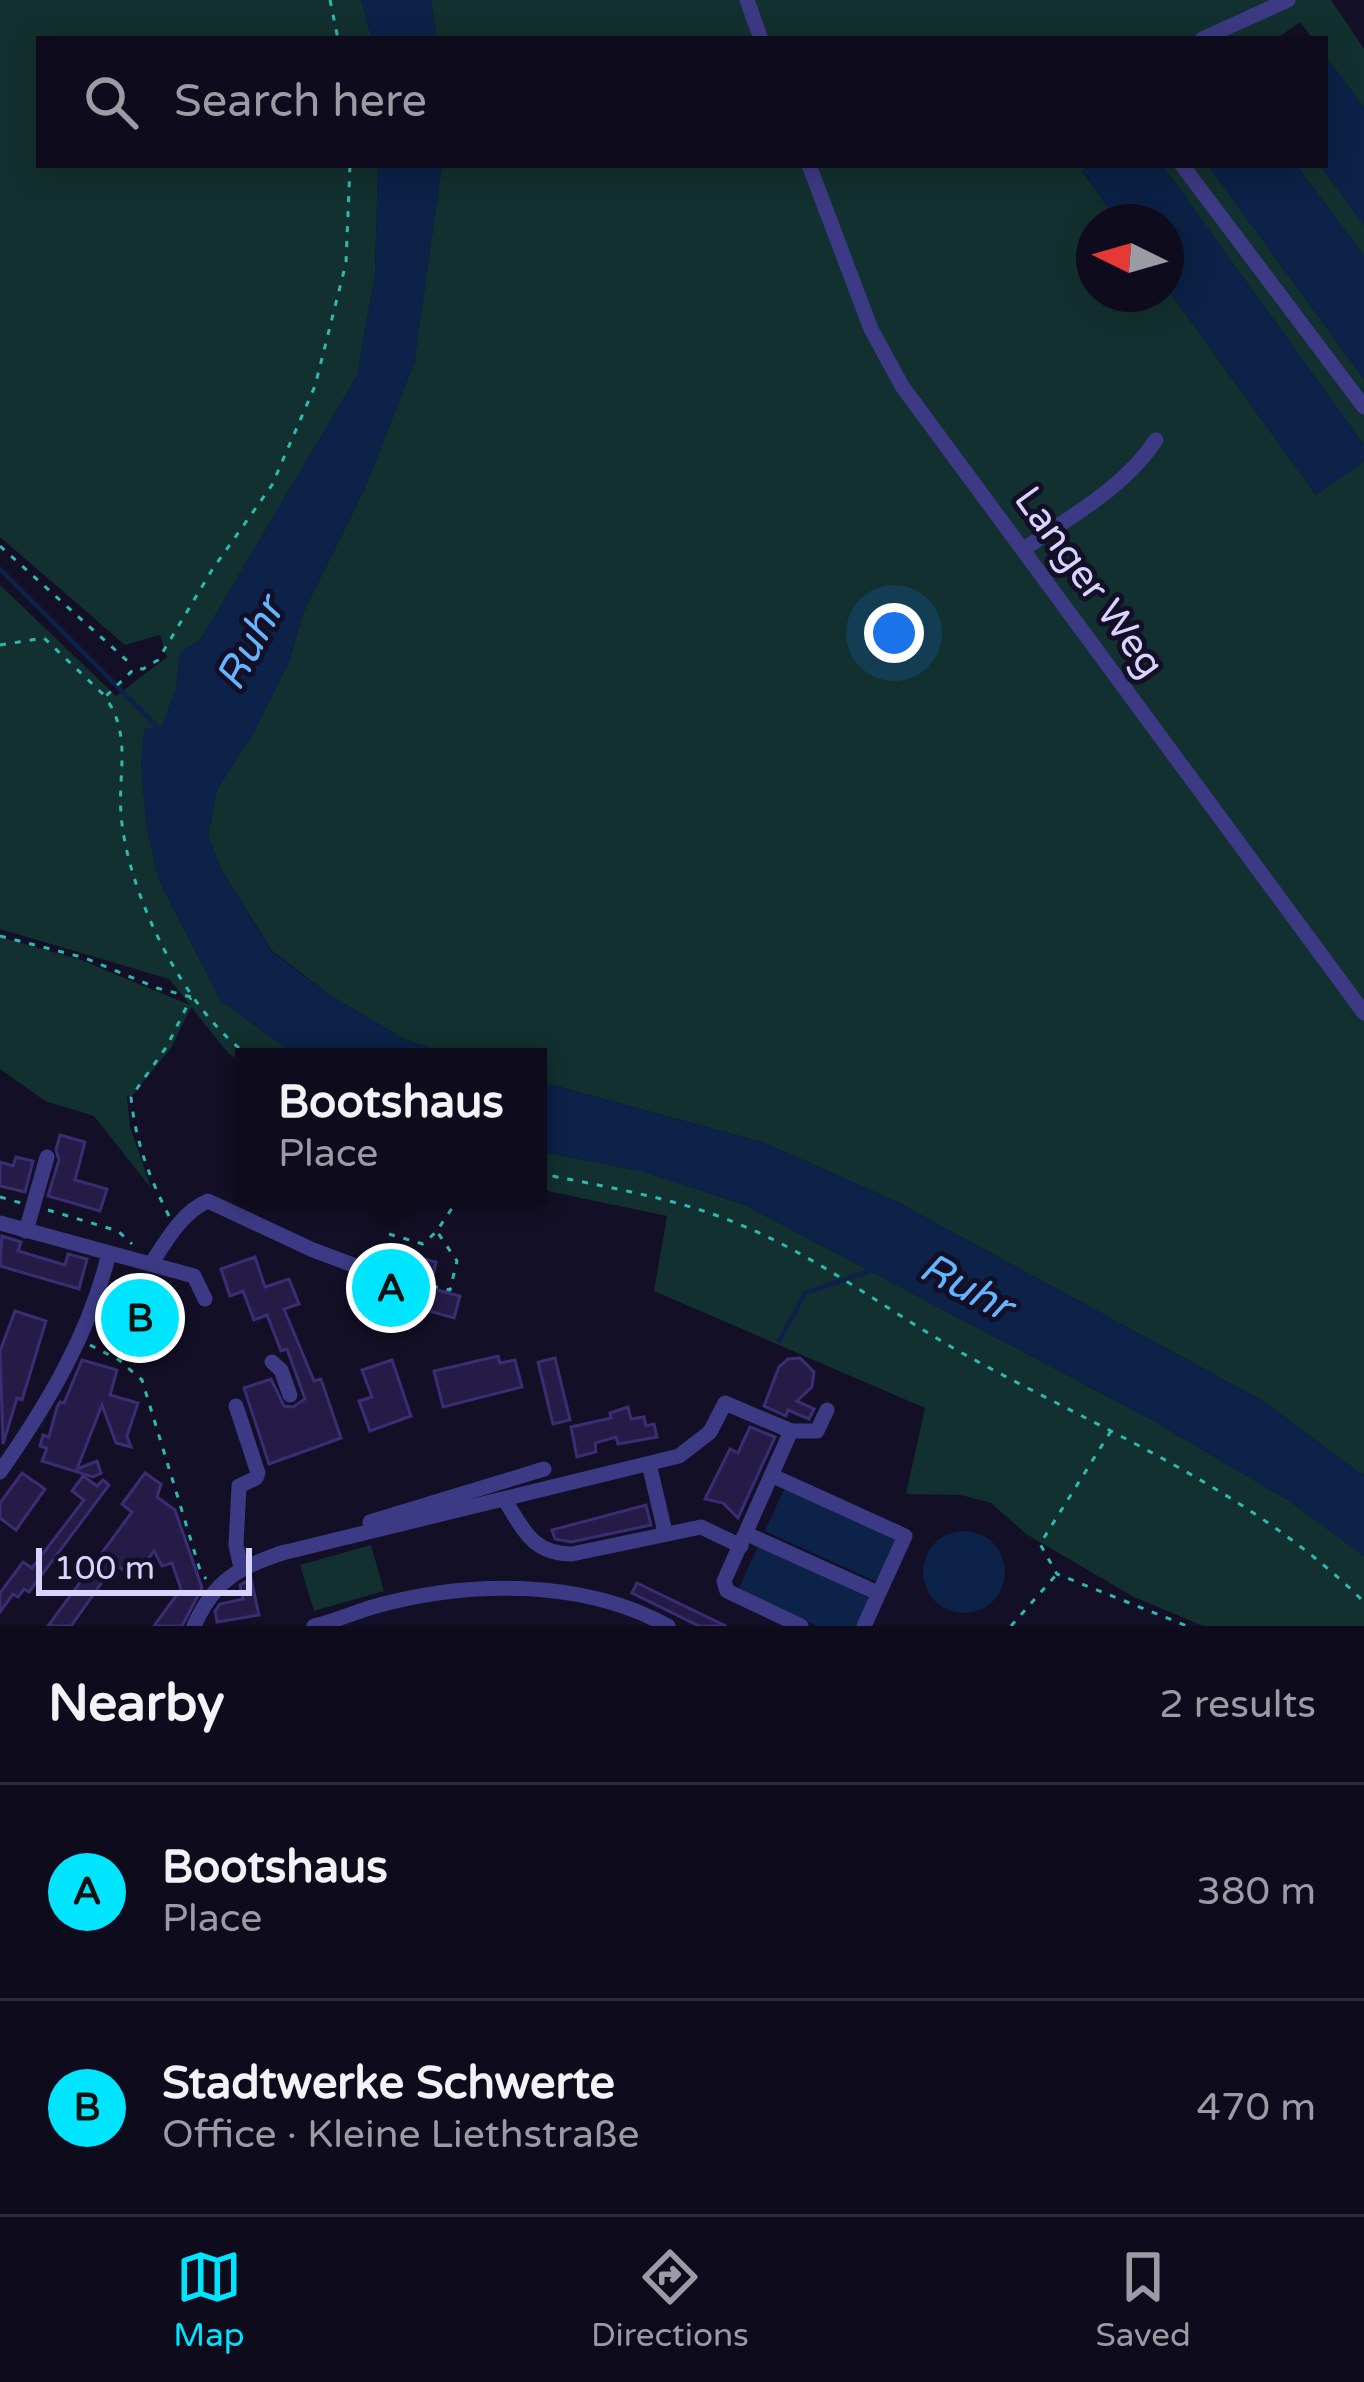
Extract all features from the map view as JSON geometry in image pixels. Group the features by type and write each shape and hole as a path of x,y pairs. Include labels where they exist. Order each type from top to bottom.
{"street":[{"path":"747,0 760,36"},
{"path":"1209,36 1288,0"},
{"name":"Langer Weg","path":"810,168 884,358 1364,1013"},
{"path":"1184,168 1364,407"},
{"path":"1024,549 1129,474 1156,440"},
{"path":"26,1231 47,1157"},
{"path":"151,1264 175,1229 208,1201 377,1274"},
{"path":"0,1223 108,1258 133,1259 194,1276 205,1299"},
{"path":"0,1472 80,1341 108,1258"},
{"path":"272,1362 281,1370 290,1395"},
{"path":"278,1554 679,1456 710,1432 724,1403 791,1431 817,1431 827,1410"},
{"path":"236,1406 258,1473 238,1490 236,1546 241,1568"},
{"path":"791,1431 724,1581 727,1591 801,1626"},
{"path":"649,1464 665,1532"},
{"path":"194,1626 214,1590 241,1568 448,1496 544,1469"},
{"path":"773,1476 905,1537 864,1626"},
{"path":"503,1499 530,1540 551,1554 572,1554 701,1526 878,1593"},
{"path":"314,1626 378,1605 442,1593 518,1588 628,1606 668,1626"}],"path":[{"path":"330,0 337,36"},
{"path":"0,546 133,669 158,660 286,459 315,386 349,238 350,168"},
{"path":"0,645 44,638 107,695 122,730 122,816 128,855 152,920 191,997 240,1048"},
{"path":"107,695 133,669"},
{"path":"0,937 85,958 191,997"},
{"path":"175,1229 149,1178 134,1127 131,1096 167,1046 191,997"},
{"path":"547,1175 746,1227 1279,1529 1364,1602"},
{"path":"0,1197 118,1231 133,1245 133,1259"},
{"path":"389,1234 423,1244 455,1204"},
{"path":"431,1286 449,1290 457,1262 436,1232"},
{"path":"80,1341 119,1360 142,1380 200,1570 214,1590"},
{"path":"1111,1431 1040,1544 1057,1574 1187,1626"},
{"path":"1011,1626 1057,1574"}],"green space":[{"path":"0,0 361,0 371,36 36,36 36,168 378,168 375,275 357,376 201,639 180,653 176,690 141,761 146,822 158,878 221,1001 286,1048 235,1048 235,1058 191,1007 171,1048 131,1097 127,1095 130,1127 151,1188 94,1116 45,1101 0,1069 0,937 81,960 190,1005 169,979 0,929 0,585 116,696 167,657 160,635 125,645 0,537"},
{"path":"431,0 1331,0 1364,49 1364,108 1328,59 1328,36 1311,36 1300,22 1280,36 437,36"},
{"path":"442,168 1086,168 1082,171 1106,204 1076,204 1076,312 1184,312 1316,495 1364,461 1364,1476 1265,1402 895,1201 765,1143 547,1083 547,1048 432,1048 404,1039 333,997 271,950 220,867 208,835 217,789 253,734 289,662 303,613 364,490 414,363"},
{"path":"1164,168 1210,168 1364,379 1364,445"},
{"path":"1298,168 1322,168 1364,225 1364,256"},
{"path":"547,1153 641,1171 745,1205 1154,1421 1291,1502 1364,1556 1364,1626 1203,1626 1134,1597 1026,1534 991,1503 961,1495 906,1494 925,1408 654,1291 667,1216 547,1191"},
{"path":"371,1545 384,1591 314,1611 300,1565"}],"water":[{"path":"361,0 431,0 437,36 371,36"},
{"path":"1328,59 1364,108 1364,225 1322,168 1328,168"},
{"name":"Ruhr","path":"378,168 442,168 414,363 364,490 303,613 289,662 253,734 217,789 208,835 220,867 271,951 333,997 404,1039 432,1048 286,1048 221,1001 158,878 146,822 141,761 144,729 161,727 176,690 180,653 201,639 357,376 375,275"},
{"path":"1085,168 1164,168 1364,445 1364,461 1316,495 1184,312 1184,204 1106,204"},
{"path":"1210,168 1298,168 1364,256 1364,379"},
{"name":"Ruhr","path":"547,1083 765,1143 895,1201 1265,1402 1364,1476 1364,1556 1291,1502 1154,1421 745,1205 641,1171 547,1153"},
{"path":"786,1485 900,1538 879,1583 765,1531"},
{"path":"964,1531 993,1543 1005,1572 993,1601 964,1613 935,1601 923,1572 935,1543"},
{"path":"759,1544 873,1597 859,1626 817,1626 738,1590"}],"building":[{"path":"60,1135 85,1142 75,1180 107,1189 100,1211 48,1196 59,1160"},
{"path":"16,1157 33,1161 25,1192 0,1186 0,1162 13,1166"},
{"path":"2,1236 21,1242 18,1251 65,1265 68,1254 87,1259 79,1289 0,1266"},
{"path":"255,1257 265,1287 289,1279 299,1304 284,1309 314,1381 321,1379 341,1438 269,1464 244,1388 271,1379 284,1406 293,1407 305,1399 287,1349 281,1351 267,1315 254,1320 243,1291 230,1296 221,1269"},
{"path":"420,1258 436,1262 430,1288 460,1296 454,1318 351,1289 354,1278 374,1286 387,1281 412,1287"},
{"path":"130,1294 150,1295 147,1327 167,1312 178,1316 166,1340 144,1334 143,1339 99,1326 107,1301 129,1307"},
{"path":"15,1311 46,1321 3,1444 0,1351"},
{"path":"498,1356 500,1363 515,1360 522,1387 443,1407 434,1371"},
{"path":"555,1358 570,1420 553,1424 538,1362"},
{"path":"800,1358 814,1372 812,1387 797,1401 814,1409 809,1419 764,1406 779,1367 788,1359"},
{"path":"82,1360 117,1370 110,1395 138,1403 127,1436 131,1447 116,1443 102,1405 77,1469 97,1461 101,1473 93,1477 42,1461 47,1448 40,1446 43,1435 49,1437 57,1407 64,1403"},
{"path":"392,1360 411,1416 370,1431 359,1401 372,1397 362,1370"},
{"path":"628,1407 631,1419 644,1417 646,1426 654,1424 657,1437 618,1444 616,1437 595,1443 596,1452 577,1457 571,1427 611,1418 610,1413"},
{"path":"750,1427 775,1437 738,1518 723,1503 705,1499 730,1449 738,1453"},
{"path":"22,1473 45,1489 16,1530 0,1518 0,1503"},
{"path":"145,1473 161,1484 157,1497 175,1510 202,1588 182,1626 154,1626 181,1589 172,1563 162,1566 154,1551 134,1578 115,1564 71,1626 48,1626 132,1512 122,1504"},
{"path":"83,1476 97,1486 103,1480 109,1485 29,1592 13,1594 0,1612 0,1593 23,1562 32,1568 84,1500 72,1491"},
{"path":"646,1505 651,1525 571,1542 555,1539 552,1530"},
{"path":"251,1579 259,1615 217,1622 215,1611 220,1604 243,1599 240,1585"},
{"path":"637,1583 726,1626 699,1626 632,1593"}],"waterway":[{"path":"0,569 161,730"},
{"path":"779,1341 805,1293 872,1270"}],"place":[{"name":"Bootshaus","path":"391,1288"},
{"name":"Stadtwerke Schwerte","path":"140,1318"}]}
